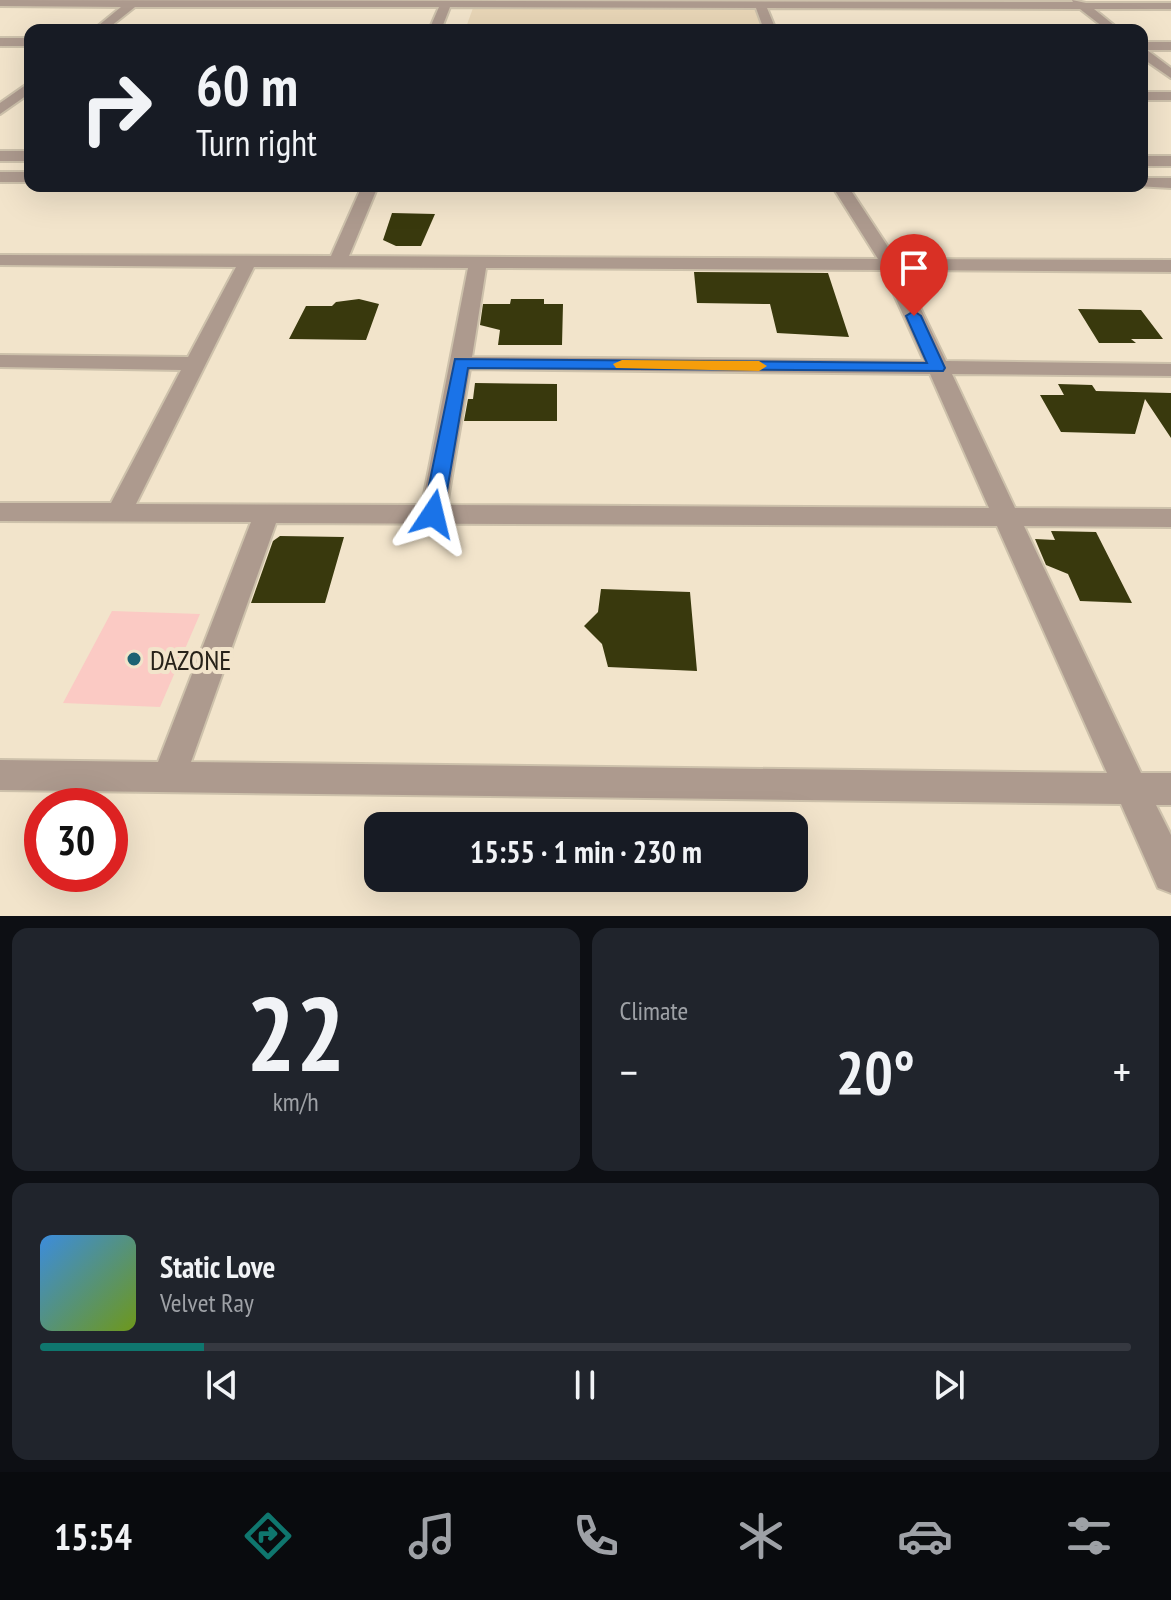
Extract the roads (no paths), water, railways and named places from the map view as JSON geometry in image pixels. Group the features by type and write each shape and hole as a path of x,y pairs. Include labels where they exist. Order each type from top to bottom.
{"street":[{"path":"106,24 134,2"},
{"path":"438,24 447,2"},
{"path":"758,2 767,24"},
{"path":"0,3 1079,2 1171,6"},
{"path":"1079,2 1106,24"},
{"path":"0,42 24,42"},
{"path":"1148,48 1171,46"},
{"path":"1148,54 1171,74"},
{"path":"0,88 24,87"},
{"path":"0,110 24,91"},
{"path":"1148,96 1171,96"},
{"path":"0,156 24,156"},
{"path":"1148,161 1171,161"},
{"path":"0,177 24,177"},
{"path":"1148,183 1171,183"},
{"path":"338,261 367,192"},
{"path":"844,192 890,264 1171,875"},
{"path":"0,260 1171,266"},
{"path":"119,513 248,261"},
{"path":"433,514 478,262"},
{"path":"0,361 196,364"},
{"path":"460,363 1171,370"},
{"path":"0,512 1171,518"},
{"path":"169,777 267,513"},
{"path":"0,775 1171,789"}],"place":[{"name":"DAZONE","path":"134,659"}]}
